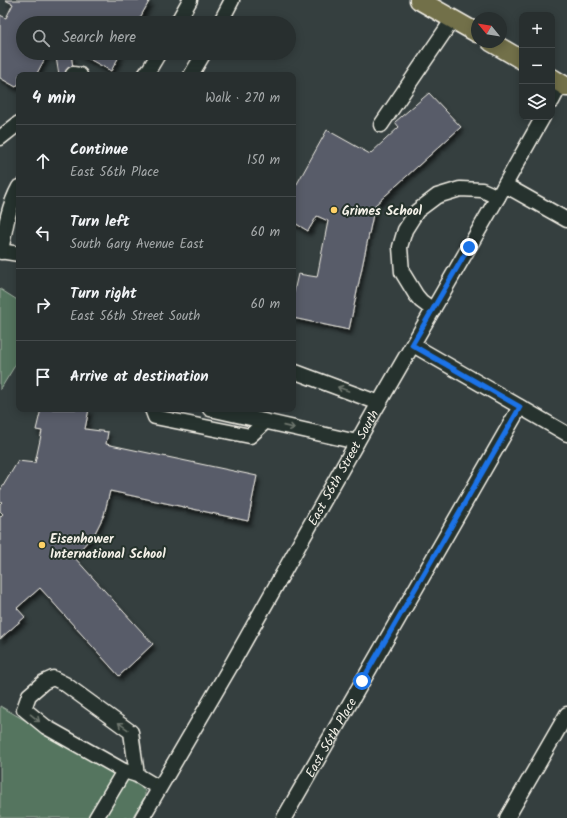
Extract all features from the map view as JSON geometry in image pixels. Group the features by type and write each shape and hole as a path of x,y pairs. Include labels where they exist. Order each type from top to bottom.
{"main road":[{"path":"419,0 471,30"},
{"path":"501,48 519,58"}],"street":[{"path":"182,16 190,0"},
{"path":"224,16 232,0"},
{"path":"381,126 453,19"},
{"path":"147,72 155,60"},
{"path":"193,72 200,60"},
{"path":"555,94 560,83"},
{"name":"East 56th Street South","path":"142,818 233,662 541,120"},
{"path":"1,135 16,125"},
{"path":"433,310 416,295 402,272 400,247 405,230 417,211 437,196 460,188 502,191 567,220"},
{"path":"16,192 13,197 0,251 16,254"},
{"path":"412,345 567,434"},
{"path":"296,372 380,403"},
{"name":"East 56th Place","path":"284,818 520,407"},
{"path":"153,412 155,417 250,436 265,422"},
{"path":"223,412 357,442"},
{"path":"96,818 130,773 131,732 65,684 53,678 44,682 29,695 24,709 46,727 130,773 159,788"},
{"path":"507,818 567,714"}],"green space":[{"path":"0,289 16,299 16,364 0,390"},
{"path":"0,706 139,786 145,791 145,796 132,818 0,818"}],"building":[{"path":"5,0 150,0 141,16 16,16 16,60 44,60 38,72 16,72 16,87 0,78 0,15 6,18 13,4"},
{"path":"56,60 72,60 74,72 58,72"},
{"path":"91,60 117,60 111,71"},
{"name":"Grimes School","path":"429,93 461,127 375,205 349,330 296,319 296,283 298,274 317,277 328,221 317,216 308,231 296,224 296,186 327,130 370,154 399,127 395,122"},
{"name":"Eisenhower International School","path":"40,412 88,412 85,429 108,432 106,444 257,476 248,521 110,491 104,515 95,533 74,557 153,644 119,676 40,588 17,608 25,617 0,639 0,517 3,514 0,511 0,504 2,502 0,501 0,491 18,461 35,463 42,431 36,430"}],"place":[{"name":"Grimes School","path":"334,210"},
{"name":"Eisenhower International School","path":"42,545"}],"route":[{"path":"362,681 520,407 412,345 469,247"}]}
